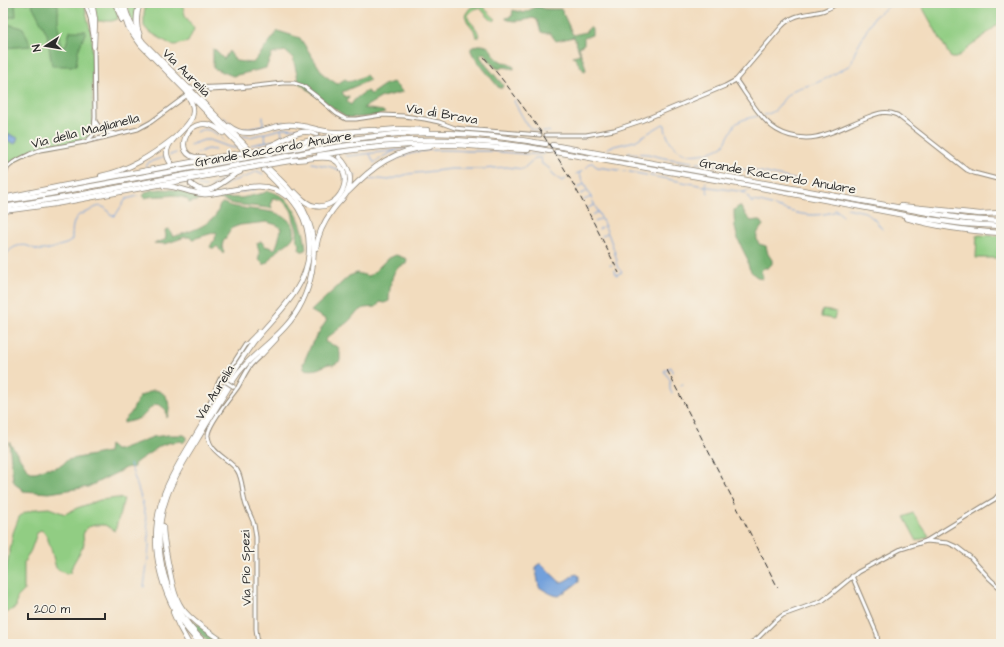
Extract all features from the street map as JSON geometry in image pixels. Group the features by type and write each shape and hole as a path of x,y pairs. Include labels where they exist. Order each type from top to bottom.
{"highway":[{"path":"92,3 95,20 94,46"},
{"path":"116,3 128,31 141,45"},
{"name":"Via Aurelia","path":"120,3 128,27 141,45 232,138 241,150"},
{"name":"Via Aurelia","path":"124,3 127,16 133,28 148,48 240,140 241,150"},
{"path":"140,3 137,14 137,25 139,34 148,48"},
{"path":"62,186 104,176 129,167 150,156 184,129 192,115 192,103 170,75"},
{"path":"202,102 213,110 231,128 241,133 250,133 287,125 300,125 317,130 333,132 392,129 441,131 451,133"},
{"path":"207,124 219,129 241,150 200,158 192,157 185,150 184,140 188,132 194,126 207,124"},
{"path":"3,198 241,150 259,152 317,137 325,138 376,130"},
{"path":"259,152 299,132 308,132 317,137"},
{"name":"Grande Raccordo Anulare","path":"3,202 245,158 259,152 367,137 397,134 451,133 475,134 546,144"},
{"path":"169,161 167,151 169,144 173,139"},
{"name":"Grande Raccordo Anulare","path":"3,207 252,166 266,160 329,148 391,140 467,140 502,143 548,150 508,149 453,144"},
{"path":"3,211 56,204 252,166 268,168 293,160 333,153 339,154 365,148 396,145 453,144"},
{"path":"345,194 380,162 394,155 425,147 448,146 453,144"},
{"name":"Grande Raccordo Anulare","path":"552,145 952,217 1001,221"},
{"name":"Grande Raccordo Anulare","path":"556,152 764,188 952,223 1001,226"},
{"path":"312,269 319,233 349,187 345,167 339,154"},
{"path":"293,160 328,158 337,161 345,167"},
{"path":"191,184 200,189 210,190 232,176 252,166"},
{"name":"Via Aurelia","path":"206,644 190,628 180,612 172,597 164,575 160,556 162,516 164,504 176,475 222,397 238,372 290,321 300,305 309,285 312,269 313,242 308,219 295,197 268,168"},
{"name":"Via Aurelia","path":"201,644 188,631 177,614 161,578 156,539 158,518 163,496 168,483 193,440 242,360 255,341 292,298 304,276 309,246 308,234 304,220 294,201 268,168"},
{"path":"276,175 305,202 318,207 328,205 337,197 344,188 348,177"},
{"path":"105,195 114,195 164,186 176,187 205,194 258,186 269,187 281,192 291,201 308,234"},
{"path":"882,205 910,206 980,214 1001,214"},
{"path":"887,212 924,223 950,228 1001,233"},
{"path":"250,341 270,323"},
{"path":"261,355 274,342 281,331"},
{"path":"193,440 206,411"},
{"path":"164,504 163,537 176,596 182,609 189,617 226,644"},
{"path":"168,596 176,620 189,644"}],"street":[{"path":"85,3 90,18 94,46"},
{"path":"86,142 94,131 95,121 93,20 89,3"},
{"path":"546,136 586,135 617,129 641,121 728,85 736,80 782,26 789,20 800,15 824,11 836,3"},
{"path":"736,80 764,118 773,127 783,133 795,136 819,136 883,112 894,113 967,170 979,175 1001,180"},
{"name":"Via di Brava","path":"188,88 249,87 283,83 298,84 303,86 340,116 349,119 382,115 404,116 432,120 459,129 540,135"},
{"name":"Via della Maglianella","path":"3,191 4,170 30,154 38,150 86,142 135,130 145,126 186,96"},
{"path":"95,121 101,130 117,135"},
{"path":"99,139 101,130"},
{"path":"94,131 99,139"},
{"name":"Via Aurelia","path":"206,411 221,379 245,345 250,341"},
{"name":"Via Aurelia","path":"208,433 217,416 249,368 261,355"},
{"path":"221,379 236,388"},
{"name":"Via Pio Spezi","path":"208,433 208,439 212,447 235,468 241,480 245,503 254,526 256,537 257,644"},
{"path":"749,644 758,638 782,616 823,600 852,576 896,551 926,541 992,501 1001,492"},
{"path":"926,541 948,543 957,547 970,557 988,578 1001,589"},
{"path":"852,576 877,634 878,644"}],"green space":[{"path":"3,3 84,3 92,37 93,128 90,134 85,139 78,142 38,148 5,166 3,165"},
{"path":"6,3 15,3 16,16 7,18 7,24 23,28 31,46 3,48 3,12"},
{"path":"31,3 53,3 58,5 58,25 61,47 66,45 70,31 86,31 78,51 76,66 52,66 47,34"},
{"path":"94,3 114,3 118,19 112,21 97,21"},
{"path":"126,3 138,3 135,27 132,21"},
{"path":"146,3 182,3 185,15 194,29 188,42 175,45 170,44 148,31 144,26"},
{"path":"920,3 1001,3 1001,22 956,58 951,58"},
{"path":"478,4 496,19 494,21 490,19 480,8 469,13 468,19 478,33 479,37 476,37 474,30 467,21 465,15 470,8"},
{"path":"535,7 545,9 561,9 573,35 586,32 590,27 592,29 592,35 584,38 584,44 579,47 586,70 584,71 573,56 580,54 574,37 556,41 550,33 541,32 537,20 533,18 516,21 506,19 512,16 513,10 524,13"},
{"path":"278,31 300,38 324,75 337,84 345,79 352,81 366,75 370,80 342,92 345,97 349,96 347,102 351,105 358,97 367,91 371,94 384,85 393,82 403,92 382,97 363,108 383,111 385,113 366,117 346,117 299,83 293,58 285,51 272,54 266,68 233,76 213,68 213,48 224,59 229,51 236,61 253,63"},
{"path":"477,45 489,47 499,60 514,67 514,69 504,67 499,69 495,67 485,54 483,53 480,56 503,85 502,88 499,88 474,57 471,48"},
{"path":"161,189 178,190 201,196 215,195 219,197 241,198 268,191 275,193 288,202 298,216 306,249 301,251 299,249 300,244 297,239 297,230 292,212 287,204 278,199 272,198 272,208 269,208 233,204 214,198 202,199 189,203 185,198 173,195 145,198 143,196 149,191"},
{"path":"222,203 234,207 275,213 282,216 293,225 293,238 275,253 266,264 263,264 258,259 259,253 257,243 261,241 265,246 275,249 281,228 267,222 240,225 232,228 223,242 223,254 217,246 214,249 210,247 217,234 216,232 193,239 185,237 165,244 154,243 165,240 165,230 169,229 173,237 186,233 208,222 214,218 219,206"},
{"path":"740,206 751,221 757,220 762,222 763,225 757,234 757,238 759,244 766,246 768,254 772,260 772,264 768,268 764,268 761,271 763,277 762,279 751,271 737,235 734,210"},
{"path":"977,235 1001,236 1001,258 976,258"},
{"path":"396,255 407,259 406,264 395,271 390,285 389,301 384,303 380,302 376,307 364,308 327,338 325,342 338,347 340,361 333,365 328,364 316,369 304,369 303,364 312,343 327,320 311,311 349,276 357,273 368,276 371,275 387,259"},
{"path":"822,310 836,312 834,319 821,317"},
{"path":"153,390 162,393 168,400 169,409 167,418 166,410 162,406 156,405 151,407 143,416 124,423 124,420 131,413 139,397"},
{"path":"184,435 187,437 183,443 181,441 162,445 139,460 134,464 134,467 128,467 88,487 49,493 23,491 13,480 9,442 27,469 31,472 36,472 62,465 67,460 108,452 109,445 115,450 118,450 153,437"},
{"path":"117,498 124,499 115,531 105,525 88,527 83,535 83,547 73,564 70,573 66,574 56,568 45,534 40,530 37,533 31,550 24,563 24,591 17,598 16,607 3,617 3,585 13,533 19,517 24,513 36,509 49,508 65,514 100,500"},
{"path":"913,513 929,536 917,541 904,517"},
{"path":"190,619 223,644 210,644 189,622"}],"water":[{"path":"9,134 18,138 15,144 6,140"},
{"path":"541,564 560,582 565,581 577,574 579,576 579,582 559,596 551,594 539,587 536,566"}],"waterway":[{"path":"764,115 777,109 786,96 795,89 813,84 850,65 856,49 874,17 893,3"},
{"path":"515,100 515,104 528,126 534,130 537,130"},
{"path":"605,151 610,147 635,141 663,124 665,125 665,130 669,139 679,150 688,154 705,153 718,149 724,145 734,126 738,122 759,116"},
{"path":"223,117 238,129"},
{"path":"263,117 263,125"},
{"path":"243,130 283,122"},
{"path":"244,129 263,125"},
{"path":"242,136 250,137 285,128 301,129"},
{"path":"197,132 205,129 209,130 216,133 225,141"},
{"path":"281,130 283,137"},
{"path":"546,132 550,132"},
{"path":"264,133 266,141"},
{"path":"288,142 288,140 296,136"},
{"path":"190,145 204,140 210,140 236,148"},
{"path":"251,145 276,141"},
{"path":"345,155 348,156 412,148"},
{"path":"195,154 207,149 215,150"},
{"path":"370,154 374,163 397,150"},
{"path":"389,163 398,158 417,152 437,150 544,154"},
{"path":"170,155 176,153"},
{"path":"628,153 648,154 664,158 761,172 801,181"},
{"path":"708,153 710,164 709,168"},
{"path":"146,166 149,162 165,157"},
{"path":"367,178 389,180 408,174 451,169 506,167 523,169 535,158 541,158 542,164 549,168 553,175 562,181 566,179"},
{"path":"576,174 583,171 592,162"},
{"path":"312,163 340,170"},
{"path":"592,163 597,167 738,191 745,193 752,203"},
{"path":"216,190 232,181 246,177 257,171 263,174"},
{"path":"579,173 610,238 617,261 616,262"},
{"path":"351,174 356,176"},
{"path":"197,185 201,187 214,185 227,175"},
{"path":"706,182 708,193"},
{"path":"578,188 584,184"},
{"path":"221,196 256,189"},
{"path":"743,192 750,190"},
{"path":"581,194 588,191"},
{"path":"3,261 12,248 24,245 41,250 50,249 68,243 72,239 72,229 79,215 101,206 115,216 126,199 138,196"},
{"path":"584,200 591,197"},
{"path":"752,201 809,215 827,214 837,211"},
{"path":"588,208 594,205"},
{"path":"847,208 865,212 875,220 882,229"},
{"path":"835,209 843,216"},
{"path":"592,215 598,212"},
{"path":"595,222 600,219"},
{"path":"599,229 604,226"},
{"path":"602,236 607,233"},
{"path":"615,270 616,275 622,272 616,263"},
{"path":"672,372 671,367 664,371 671,381 670,390 672,393"},
{"path":"130,464 143,505 149,536 149,551 144,587"}],"tunnel":[{"path":"193,92 209,90"},
{"path":"316,134 319,135 333,149"}],"railway":[{"path":"484,57 526,111 555,153 619,273"},
{"path":"667,370 778,588"}]}
